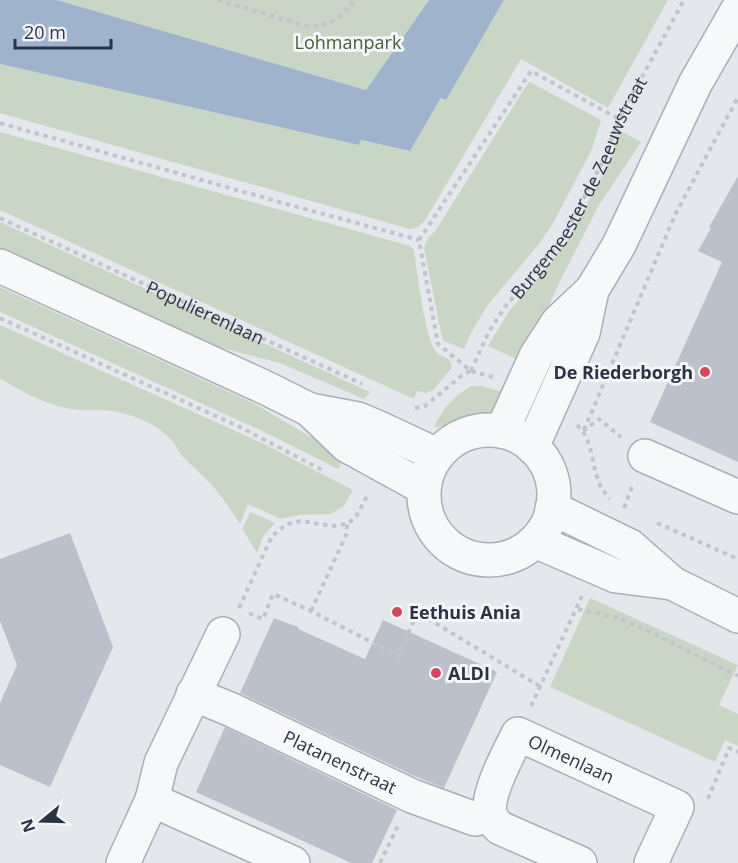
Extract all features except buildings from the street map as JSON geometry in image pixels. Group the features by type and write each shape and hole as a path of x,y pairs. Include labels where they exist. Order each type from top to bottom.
{"street":[{"path":"501,431 536,356 558,322 592,290 619,245 695,84 738,9"},
{"path":"0,266 310,410 358,419 437,455"},
{"path":"532,447 583,333 592,290"},
{"path":"310,410 346,445 424,488"},
{"path":"484,430 513,434 532,447 543,460 554,491 549,520 535,541 521,552 504,558 487,560 469,557 453,549 440,538 430,522 425,506 424,488 428,471 437,455 450,443 466,434 484,430"},
{"path":"645,456 738,497"},
{"path":"552,508 630,546 672,583 738,616"},
{"path":"535,541 616,576 672,583"},
{"path":"123,863 152,800 161,763 193,694 231,621"},
{"name":"Platanenstraat","path":"193,694 232,710 412,796 475,819 490,815"},
{"name":"Olmenlaan","path":"490,815 491,796 518,734 677,807"},
{"path":"152,800 293,863"},
{"path":"651,863 677,807"},
{"path":"490,815 500,828 580,863"}],"path":[{"path":"218,0 310,27 340,19 355,0"},
{"name":"Burgemeester de Zeeuwstraat","path":"471,371 488,333 505,307 564,236 604,159 619,118 684,0"},
{"path":"410,407 425,406 460,377 471,371 438,344 419,240 531,71 619,118"},
{"path":"634,513 610,498 601,488 584,431 675,215 738,97"},
{"path":"0,123 419,240"},
{"name":"Populierenlaan","path":"0,218 367,387"},
{"path":"0,318 240,427 325,471"},
{"path":"368,493 356,517 347,524 332,526 301,521 287,524 272,536 231,621 263,619 273,594 399,656 417,612 541,687"},
{"path":"655,522 738,559"},
{"path":"311,611 347,533 347,524"},
{"path":"578,609 619,618 738,676"},
{"path":"677,807 707,802 729,748 738,752"},
{"path":"380,863 412,796"}],"green space":[{"name":"Lohmanpark","path":"57,0 429,0 366,90"},
{"path":"504,0 668,0 608,108 521,59 424,222 410,229 0,113 0,64 359,145 360,140 410,151 442,97 446,99"},
{"path":"530,82 601,120 592,149 552,225 487,306 464,349 443,342 424,248 428,238 436,230"},
{"path":"619,130 641,142 599,205 560,281 523,362 488,346 509,311 551,263 569,238 611,159"},
{"path":"0,132 410,246 414,250 431,342 438,354 450,360 451,369 433,390 426,393 417,391 414,399 0,210"},
{"path":"0,222 370,392 364,399 280,363 219,347 0,248"},
{"path":"0,287 253,403 345,457 338,469 262,431 0,312"},
{"path":"0,325 262,443 353,490 344,506 331,514 299,515 281,519 248,504 240,524 214,488 183,457 173,442 154,426 130,415 113,411 76,410 53,405 25,393 0,378"},
{"path":"471,386 481,386 507,393 499,408 485,419 434,427 449,404"},
{"path":"250,512 275,523 264,535 257,553 242,528"},
{"path":"590,598 738,665 719,705 738,714 738,746 725,740 715,762 550,687"}],"water":[{"path":"0,0 57,0 366,90 429,0 504,0 446,100 441,98 410,151 361,140 359,145 0,64"}],"place":[{"name":"De Riederborgh","path":"705,372"},
{"name":"Eethuis Ania","path":"397,612"},
{"name":"ALDI","path":"436,673"}]}
